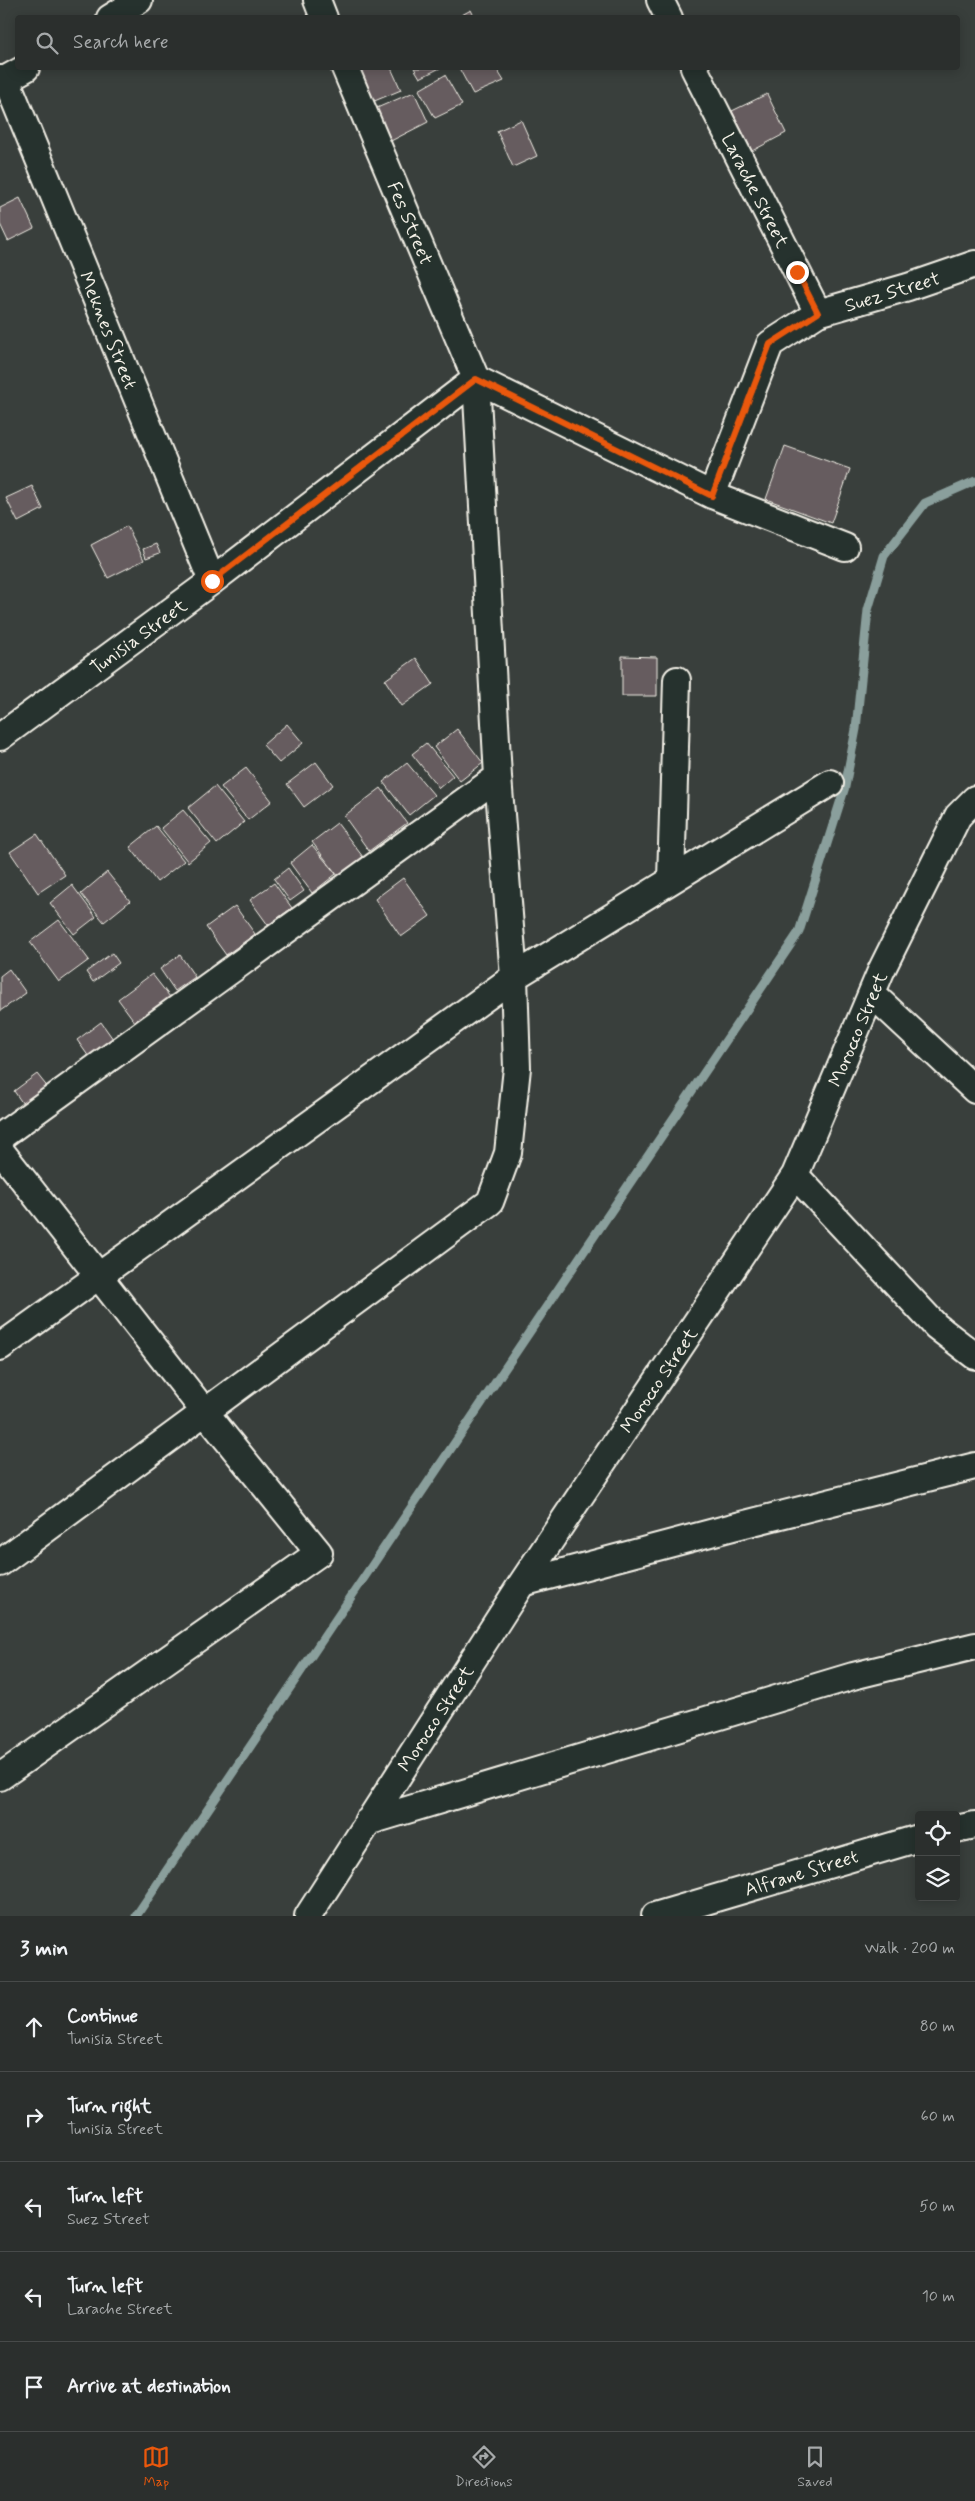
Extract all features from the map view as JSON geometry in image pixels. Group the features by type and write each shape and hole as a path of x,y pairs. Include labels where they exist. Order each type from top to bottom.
{"street":[{"path":"115,15 139,0"},
{"path":"317,0 323,15"},
{"path":"660,0 668,15"},
{"name":"Fes Street","path":"0,1563 490,1202 508,1154 517,1068 514,977 498,777 476,379 346,70"},
{"name":"Larache Street","path":"695,70 818,313"},
{"name":"Meknes Street","path":"11,75 212,581"},
{"name":"Suez Street","path":"712,496 770,344 818,313 908,288 975,264"},
{"path":"476,379 712,496 845,546"},
{"name":"Tunisia Street","path":"0,737 212,581 476,379"},
{"path":"671,880 677,680"},
{"path":"0,1137 498,777"},
{"path":"0,1347 514,977 830,783"},
{"name":"Morocco Street","path":"308,1916 522,1583 795,1175 872,994 966,808"},
{"path":"872,994 975,1090"},
{"path":"0,1150 204,1411 319,1553 0,1777"},
{"path":"795,1175 936,1326 975,1356"},
{"path":"522,1583 724,1529 975,1466"},
{"path":"367,1822 844,1678 975,1646"},
{"path":"960,1828 975,1825"},
{"name":"Alfrane Street","path":"656,1916 915,1839"}],"building":[{"path":"471,10 474,15 462,15"},
{"path":"359,70 392,70 401,90 372,102"},
{"path":"415,70 436,70 420,78"},
{"path":"460,70 497,70 504,81 473,94"},
{"path":"445,75 462,105 435,118 419,90"},
{"path":"414,92 428,122 385,144 370,111"},
{"path":"767,94 786,133 752,151 732,111"},
{"path":"521,120 537,156 513,167 497,131"},
{"path":"20,198 34,228 8,241 0,224 0,208"},
{"path":"785,446 850,469 831,523 766,499"},
{"path":"32,486 43,509 18,522 6,498"},
{"path":"127,526 144,560 108,578 91,545"},
{"path":"156,544 160,553 146,558 143,549"},
{"path":"622,656 657,657 657,696 622,696"},
{"path":"416,658 433,684 402,706 385,680"},
{"path":"287,724 303,743 279,763 263,745"},
{"path":"457,729 483,763 460,781 434,747"},
{"path":"426,743 453,776 439,788 412,754"},
{"path":"316,762 333,785 304,807 287,784"},
{"path":"407,763 434,795 409,815 383,782"},
{"path":"246,768 272,801 248,820 221,787"},
{"path":"215,786 244,822 217,844 188,808"},
{"path":"381,788 407,823 369,851 344,816"},
{"path":"183,810 211,843 188,862 161,828"},
{"path":"337,823 363,857 338,876 312,842"},
{"path":"156,826 184,861 157,882 130,847"},
{"path":"37,834 65,875 38,893 10,852"},
{"path":"312,845 336,874 312,893 290,863"},
{"path":"288,868 304,891 290,901 274,879"},
{"path":"107,872 130,901 104,922 81,894"},
{"path":"403,878 430,916 401,937 375,899"},
{"path":"274,883 292,908 268,925 250,900"},
{"path":"72,885 96,917 74,934 50,903"},
{"path":"235,906 255,934 226,955 206,927"},
{"path":"59,920 89,960 59,982 30,942"},
{"path":"112,953 119,963 93,982 86,972"},
{"path":"180,955 195,977 175,991 160,969"},
{"path":"9,969 26,993 0,1011 0,976"},
{"path":"152,974 170,997 135,1022 118,999"},
{"path":"101,1022 113,1039 89,1057 77,1040"},
{"path":"37,1074 49,1089 25,1107 14,1091"}],"waterway":[{"path":"136,1916 799,932 845,787 856,729 868,610 884,556 925,503 975,481"}],"route":[{"path":"212,581 476,379 712,496 770,344 818,313 797,272"}]}
